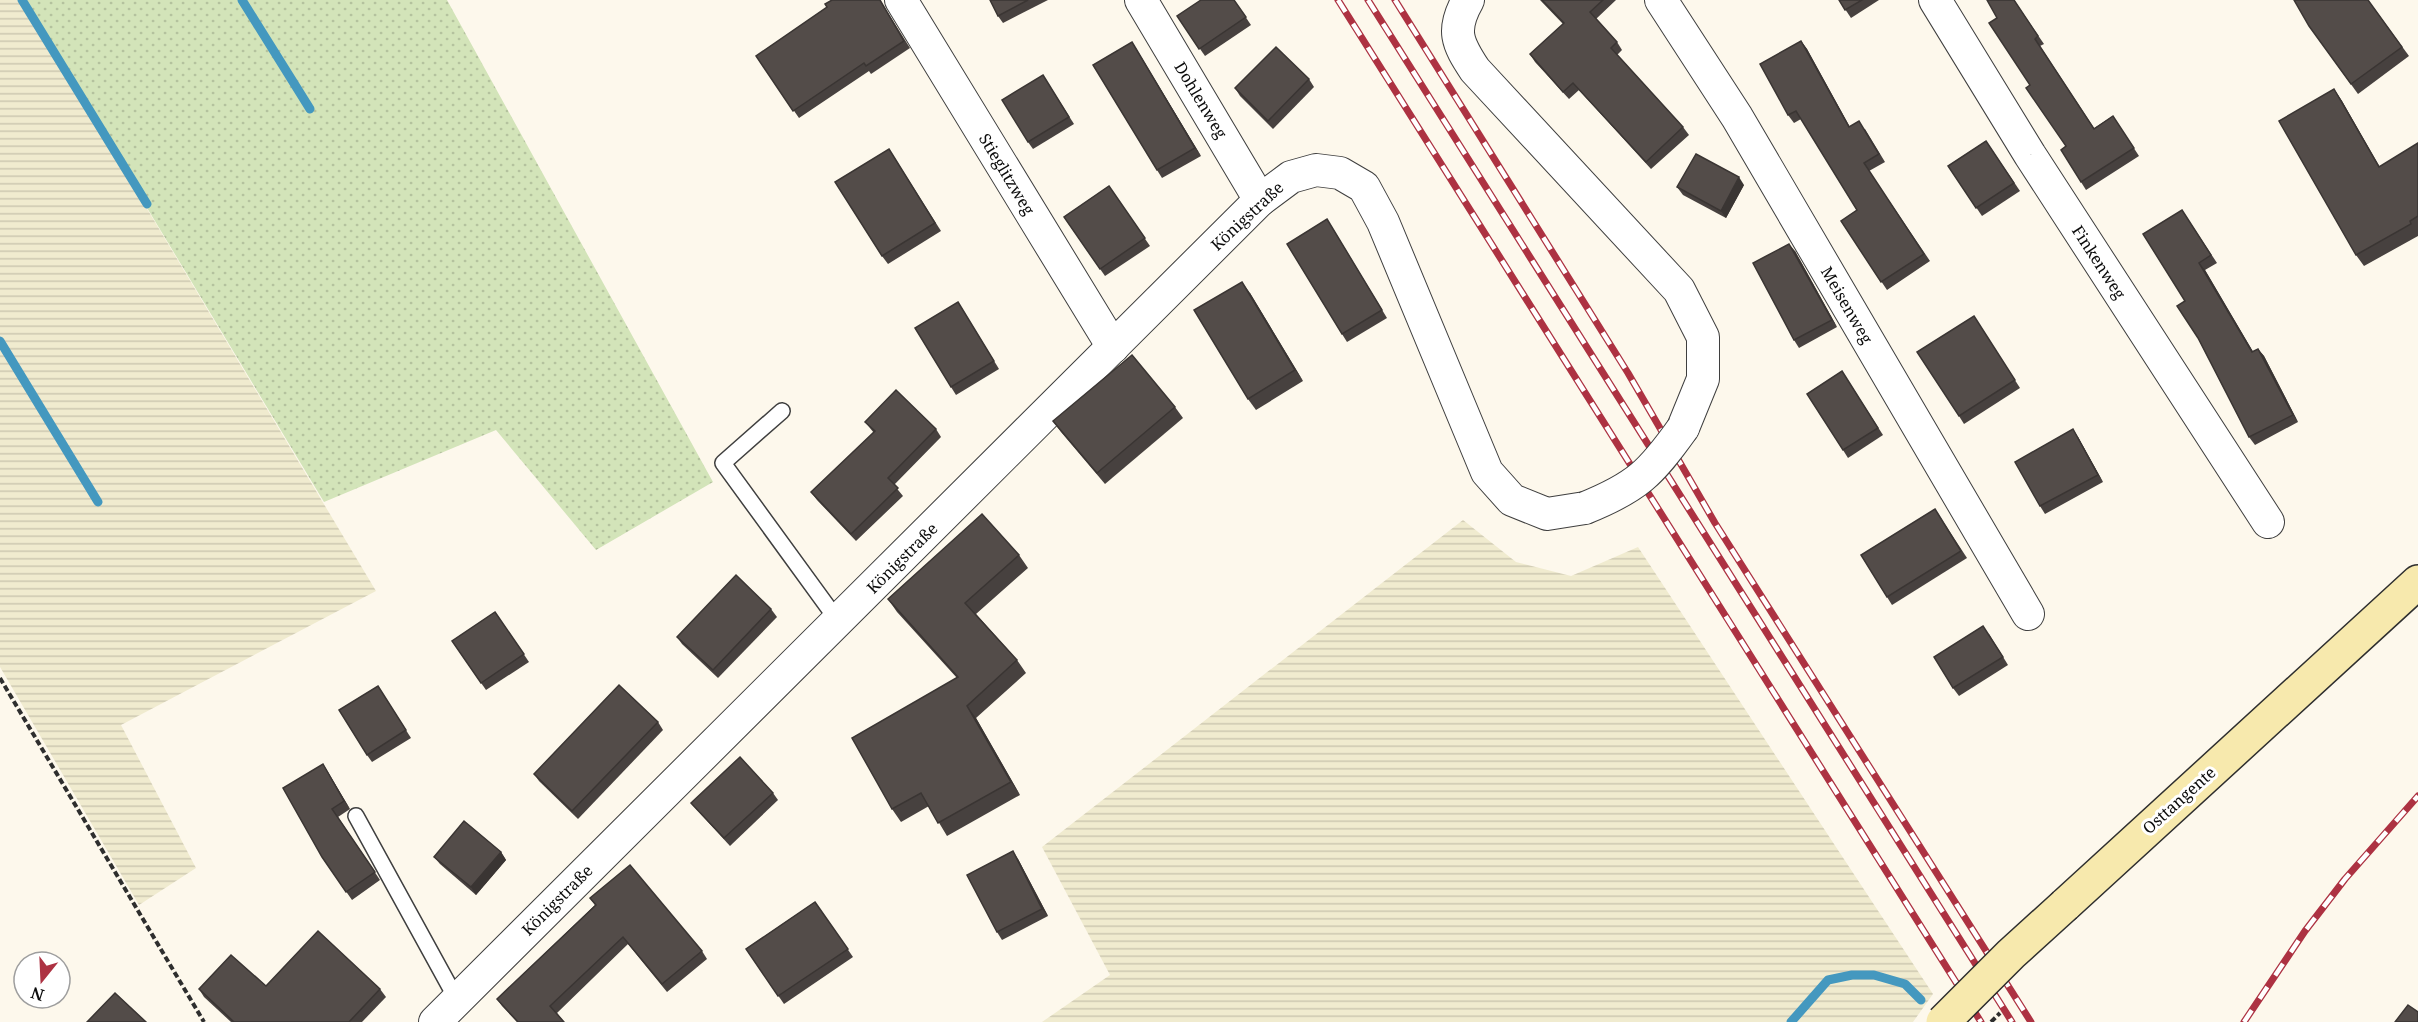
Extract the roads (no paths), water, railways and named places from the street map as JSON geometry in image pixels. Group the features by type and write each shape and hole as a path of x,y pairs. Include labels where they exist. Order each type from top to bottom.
{"main road":[{"name":"Osttangente","path":"1943,1022 2011,954 2418,582"}],"street":[{"name":"Stieglitzweg","path":"901,0 1113,347"},
{"name":"Dohlenweg","path":"1141,0 1260,200"},
{"name":"Königstraße","path":"435,1022 1260,200 1291,177 1316,170 1340,173 1364,187 1383,222 1487,472 1512,500 1547,514 1585,508 1616,496 1643,478 1662,458 1683,428 1703,379 1703,337 1679,290 1475,70 1463,51 1456,33 1461,12 1468,0"},
{"name":"Meisenweg","path":"1661,0 1737,117 2028,614"},
{"name":"Finkenweg","path":"1935,0 2030,155 2268,522"}],"lane":[{"path":"782,411 723,463 838,621"},
{"path":"356,816 457,999"}],"waterway":[{"path":"22,0 147,204"},
{"path":"242,0 310,109"},
{"path":"0,341 98,502"},
{"path":"1791,1022 1828,980 1852,975 1874,975 1905,984 1921,1000"}],"railway":[{"path":"1338,0 1981,1022"},
{"path":"1368,0 2012,1022"},
{"path":"1395,0 1628,373 1715,523 2031,1022"},
{"path":"2244,1022 2305,931 2345,879 2418,796"}]}
